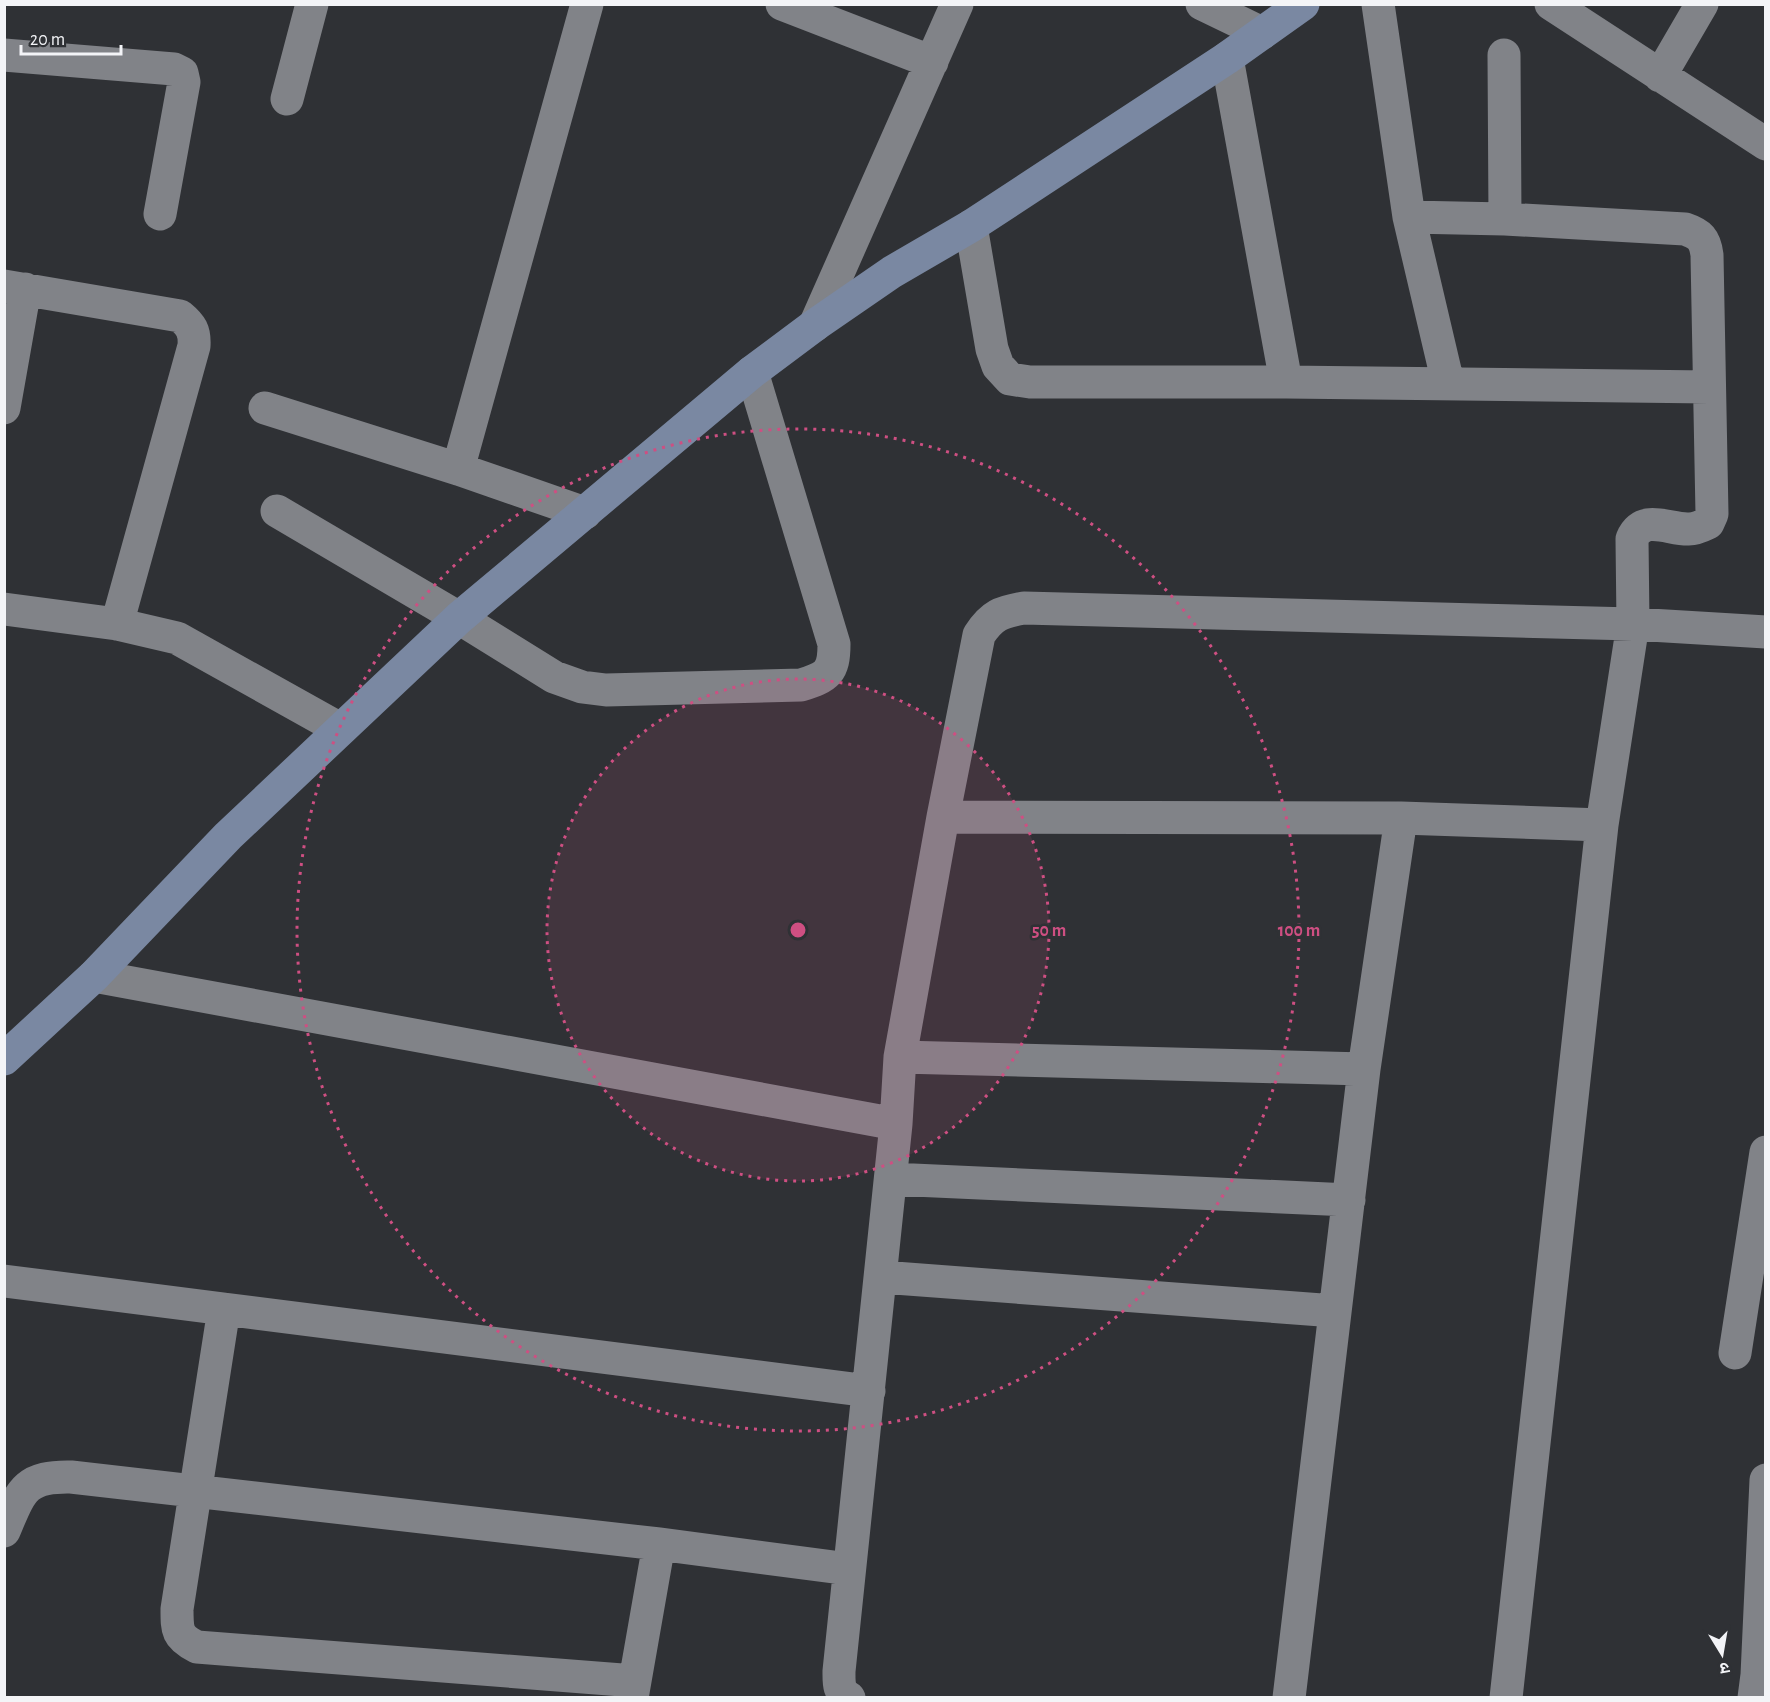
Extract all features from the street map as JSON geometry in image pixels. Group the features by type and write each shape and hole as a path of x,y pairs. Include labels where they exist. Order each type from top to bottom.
{"street":[{"path":"287,99 312,4"},
{"path":"458,469 587,4"},
{"path":"782,4 932,62"},
{"path":"815,325 957,4"},
{"path":"1202,4 1262,33"},
{"path":"4,1059 94,976 228,836 459,618 752,372 891,272 971,226 1227,58 1303,4"},
{"path":"1378,4 1409,218 1448,383"},
{"path":"1551,4 1766,144"},
{"path":"1660,76 1702,4"},
{"path":"4,55 174,69 182,73 184,82 160,214"},
{"path":"1504,55 1505,219"},
{"path":"1227,58 1286,382"},
{"path":"1409,218 1505,219 1685,229 1698,233 1705,243 1707,255 1712,514 1708,523 1690,530 1650,524 1635,532 1632,539 1633,624 1602,825 1506,1698"},
{"path":"971,226 992,349 998,366 1010,379 1030,382 1448,383 1709,387"},
{"path":"4,408 15,287 180,315 191,324 194,346 117,624"},
{"path":"277,511 554,677 582,687 606,690 801,685 821,679 830,671 834,660 834,644 752,372"},
{"path":"265,408 458,469 585,513"},
{"path":"849,1698 843,1694 838,1685 891,1179 900,1057 943,817 979,635 988,621 1003,612 1024,608 1633,624 1766,632"},
{"path":"4,609 117,624 177,638 340,729"},
{"path":"943,817 1401,818 1602,825"},
{"path":"1289,1698 1364,1069 1401,818"},
{"path":"94,976 896,1124"},
{"path":"900,1057 1364,1069"},
{"path":"1735,1353 1766,1152"},
{"path":"891,1179 1349,1200"},
{"path":"881,1277 1335,1311"},
{"path":"4,1281 869,1391"},
{"path":"224,1309 177,1609 177,1626 183,1640 197,1647 633,1690 659,1544"},
{"path":"4,1531 18,1500 31,1483 53,1477 659,1544 849,1569"},
{"path":"1754,1698 1766,1480"}]}
